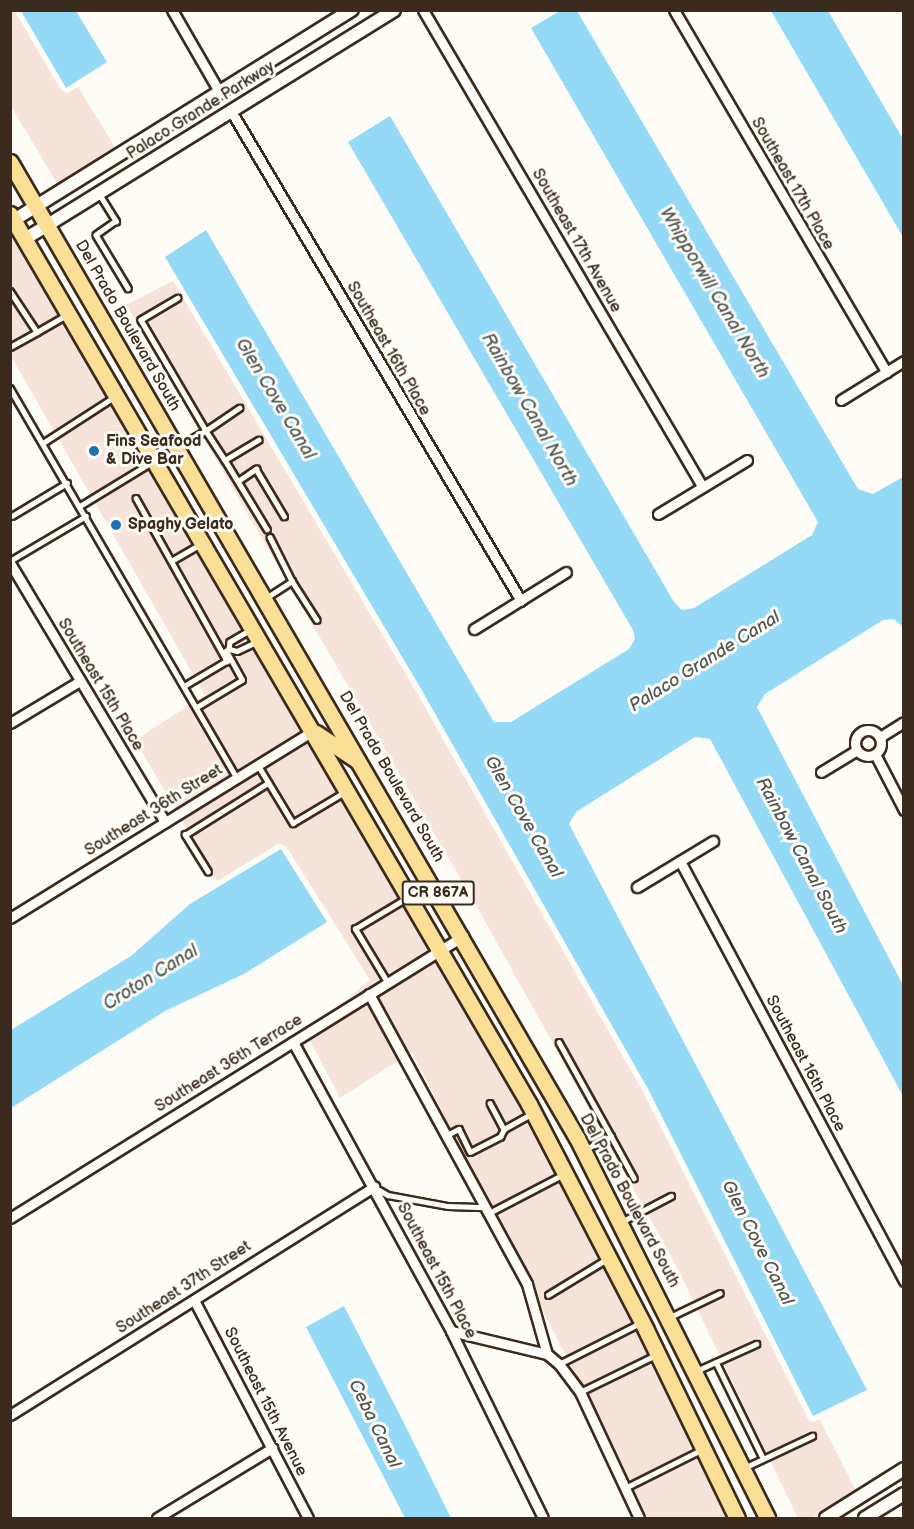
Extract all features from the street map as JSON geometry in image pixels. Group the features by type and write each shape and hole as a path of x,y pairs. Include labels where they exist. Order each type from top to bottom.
{"main road":[{"name":"Del Prado Boulevard South","path":"10,162 463,936 584,1150 670,1317 767,1518"},
{"name":"CR 867A","path":"17,229 117,395 441,949 533,1112 642,1322 737,1518"},
{"path":"313,731 363,764"}],"street":[{"path":"172,10 231,111"},
{"name":"Palaco Grande Parkway","path":"17,229 36,206 352,10"},
{"name":"Palaco Grande Parkway","path":"17,229 47,225 394,10"},
{"name":"Southeast 17th Avenue","path":"423,10 702,486"},
{"name":"Southeast 17th Place","path":"674,10 886,372"},
{"name":"Southeast 16th Place","path":"231,111 521,601"},
{"path":"841,400 903,361"},
{"path":"658,514 747,460"},
{"name":"Southeast 15th Place","path":"10,562 165,822"},
{"path":"474,629 566,572"},
{"path":"10,723 80,681"},
{"path":"880,737 903,722"},
{"path":"870,730 880,737 882,745 875,754 863,755 857,750 856,738 862,732 870,730"},
{"name":"Southeast 36th Street","path":"10,918 313,731"},
{"path":"821,772 857,750"},
{"path":"875,754 903,810"},
{"path":"637,887 713,841"},
{"name":"Southeast 16th Place","path":"680,861 903,1281"},
{"name":"Southeast 36th Terrace","path":"10,1218 463,936"},
{"path":"369,994 443,1137 487,1210 527,1284 547,1354"},
{"name":"Southeast 15th Place","path":"293,1042 451,1331 543,1518"},
{"name":"Southeast 37th Street","path":"10,1415 374,1187"},
{"name":"Southeast 15th Avenue","path":"194,1300 308,1518"},
{"path":"451,1331 547,1354 559,1364 580,1392 639,1518"},
{"path":"157,1518 272,1448"},
{"path":"826,1518 903,1469"},
{"path":"865,1518 903,1494"}],"lane":[{"path":"99,193 116,221 96,235 128,288"},
{"path":"10,291 37,332"},
{"path":"178,298 141,320 267,529"},
{"path":"10,347 69,314"},
{"path":"10,388 237,778"},
{"path":"43,443 117,395"},
{"path":"178,448 240,408"},
{"path":"225,460 258,440"},
{"path":"80,506 155,461"},
{"path":"237,481 256,469 284,516"},
{"path":"12,516 66,483"},
{"path":"136,498 242,680 197,707"},
{"path":"10,562 86,516"},
{"path":"270,537 292,581 317,620"},
{"path":"173,560 203,543"},
{"path":"266,598 292,581"},
{"path":"226,651 237,651 256,634"},
{"path":"185,686 227,661 226,651 230,642 256,634"},
{"path":"258,765 292,823 348,790"},
{"path":"207,872 185,835 268,783"},
{"path":"387,982 355,929 410,896"},
{"path":"559,1042 634,1178"},
{"path":"490,1103 504,1130"},
{"path":"443,1137 459,1129 471,1152 500,1137 504,1130 533,1112"},
{"path":"584,1150 611,1136"},
{"path":"374,1187 388,1195 448,1206 487,1210 565,1173"},
{"path":"621,1222 671,1196"},
{"path":"548,1295 609,1257"},
{"path":"670,1317 720,1293"},
{"path":"559,1364 642,1322"},
{"path":"696,1371 756,1344"},
{"path":"580,1392 658,1354"},
{"path":"716,1362 763,1458"},
{"path":"743,1468 812,1437"},
{"path":"625,1488 705,1448"}],"shaded area":[{"path":"14,10 61,90 67,93 78,87 116,149 58,185 11,106 10,11"},
{"path":"10,229 523,1107 670,1392 729,1518 648,1518 412,1052 340,1098 306,1033 370,980 286,846 278,844 217,881 135,740 205,695 11,356"},
{"path":"173,281 415,690 643,1092 808,1419 812,1422 820,1420 856,1491 812,1518 798,1518 677,1267 477,907 126,305"}],"water":[{"path":"21,11 76,11 107,62 66,88"},
{"path":"560,11 577,11 858,489 873,494 903,477 903,627 894,619 883,620 765,694 757,707 903,985 903,1096 710,739 695,737 576,812 569,824 867,1390 813,1416 648,1089 420,687 165,257 206,230 494,722 511,722 629,649 635,639 633,630 348,142 390,116 674,602 682,610 694,608 812,535 818,522 531,28"},
{"path":"771,11 828,11 903,139 903,237"},
{"name":"Croton Canal","path":"281,849 327,922 244,974 165,1011 11,1108 11,1030 131,956 190,904"},
{"name":"Ceba Canal","path":"344,1306 451,1518 405,1518 306,1327"}],"place":[{"name":"Fins Seafood & Dive Bar","path":"94,451"},
{"name":"Spaghy Gelato","path":"116,525"}],"water label":[{"name":"Whipporwill Canal North","path":"714,293"},
{"name":"Glen Cove Canal","path":"275,399"},
{"name":"Rainbow Canal North","path":"529,410"},
{"name":"Palaco Grande Canal","path":"705,662"},
{"name":"Glen Cove Canal","path":"523,817"},
{"name":"Rainbow Canal South","path":"801,856"},
{"name":"Glen Cove Canal","path":"757,1243"}]}
